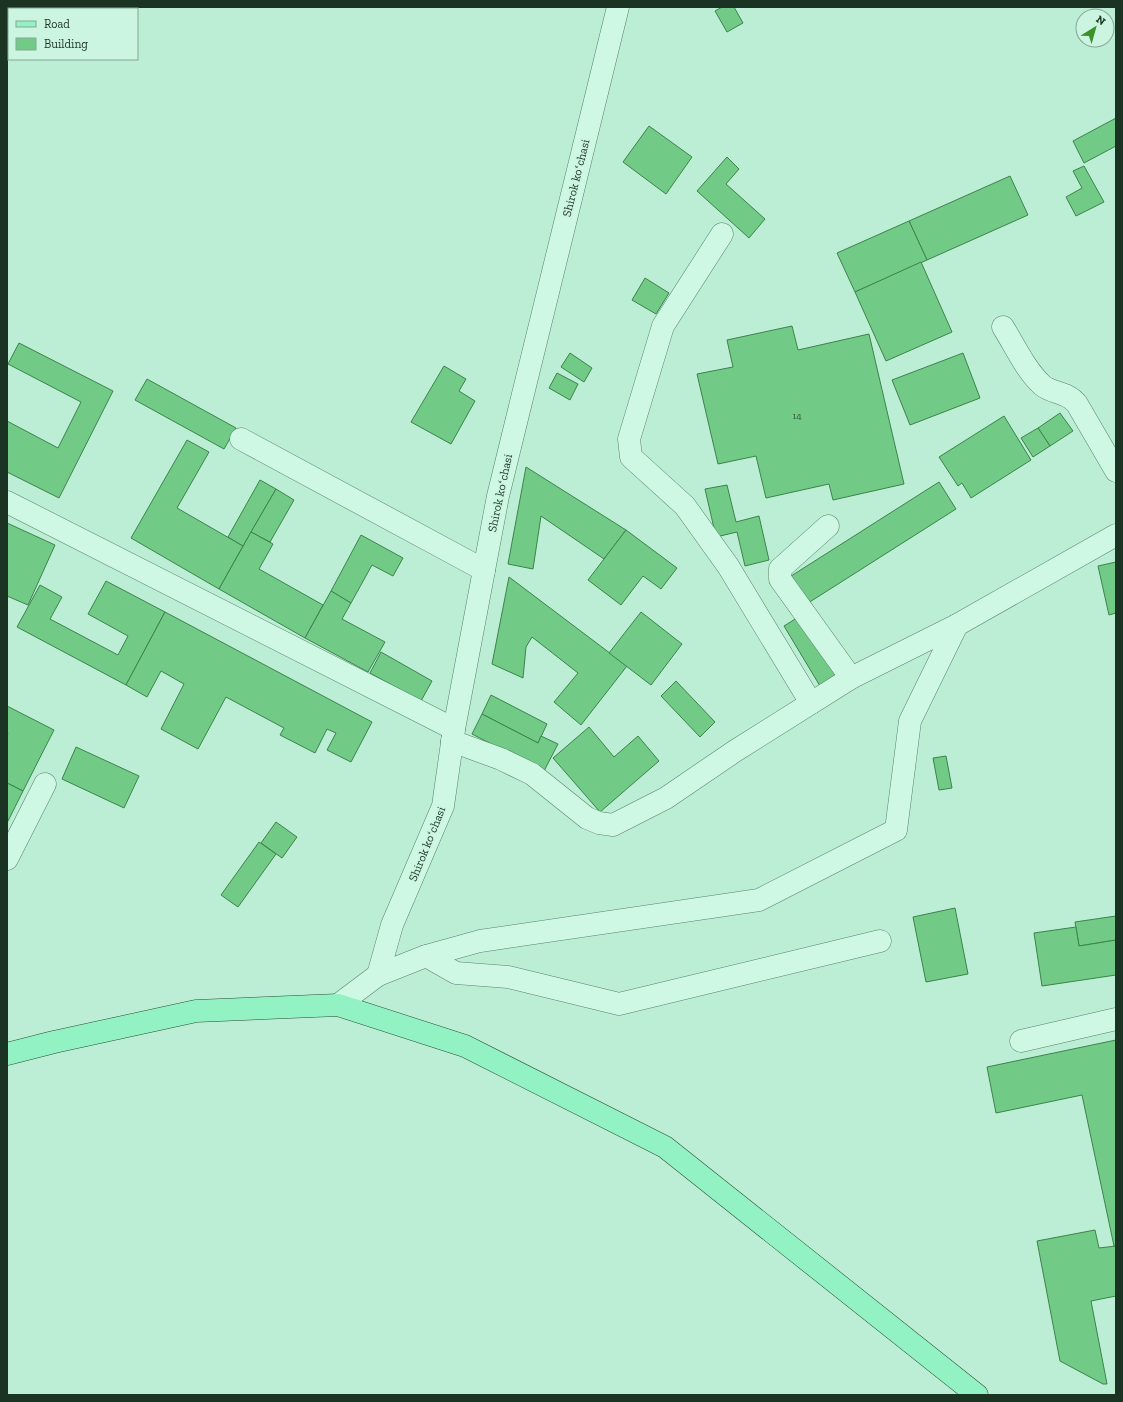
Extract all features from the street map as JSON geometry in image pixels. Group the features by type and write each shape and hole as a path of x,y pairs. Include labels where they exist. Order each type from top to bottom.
{"main road":[{"path":"7,1054 54,1042 196,1011 338,1005 465,1046 665,1148 977,1395"}],"street":[{"name":"Shirok koʻchasi","path":"378,975 392,926 443,806 453,735 500,488 617,8"},
{"path":"722,234 663,326 629,439 631,457 685,506 728,566 811,703"},
{"path":"1003,327 1028,368 1043,386 1072,397 1116,471"},
{"path":"241,438 484,570"},
{"path":"7,502 501,760 532,774 587,818 599,823 613,825 666,798 735,751 851,678 957,625 1116,535"},
{"path":"828,526 780,569 780,579 851,678"},
{"path":"338,1005 378,975 426,956 480,941 759,900 896,830 910,721 957,625"},
{"path":"7,859 45,784"},
{"path":"426,956 456,973 508,977 619,1004 880,941"},
{"path":"1021,1041 1116,1019"}],"building":[{"path":"722,7 734,7 743,23 727,32 715,11"},
{"path":"1116,118 1116,146 1084,163 1073,141"},
{"path":"649,126 692,157 666,194 623,162"},
{"path":"727,157 739,169 726,184 765,219 749,238 697,191"},
{"path":"1084,166 1104,202 1076,216 1066,197 1082,188 1073,171"},
{"path":"1010,176 1028,215 927,260 909,221"},
{"path":"909,221 927,260 855,292 837,253"},
{"path":"921,262 952,332 886,361 855,292"},
{"path":"645,278 669,293 656,314 632,300"},
{"path":"792,326 798,350 869,334 904,484 833,500 829,484 766,498 756,456 718,464 697,374 733,367 727,340"},
{"path":"19,343 113,391 59,498 7,472 7,421 58,448 81,402 8,364"},
{"path":"570,353 592,368 584,382 561,367"},
{"path":"963,353 980,398 910,425 892,380"},
{"path":"444,366 466,379 459,391 475,401 451,444 411,422"},
{"path":"557,373 578,384 570,400 549,388"},
{"path":"147,379 236,428 224,449 135,400"},
{"path":"1060,413 1073,431 1050,446 1038,428"},
{"path":"1004,416 1031,460 971,498 962,483 958,486 939,457"},
{"path":"1038,428 1050,446 1033,457 1021,438"},
{"path":"187,440 209,452 177,508 243,546 219,589 131,538"},
{"path":"526,467 626,530 604,559 541,516 533,569 508,564"},
{"path":"260,480 276,489 243,546 228,537"},
{"path":"939,482 956,509 805,605 788,578"},
{"path":"727,485 736,522 759,516 769,560 745,566 737,532 716,537 705,489"},
{"path":"276,489 294,500 270,542 251,532"},
{"path":"7,523 55,545 28,605 7,596"},
{"path":"626,530 677,568 661,589 643,576 621,605 588,580"},
{"path":"251,532 273,544 259,569 323,605 305,638 219,589"},
{"path":"361,535 403,558 393,576 372,565 351,603 331,591"},
{"path":"1116,562 1116,613 1109,615 1098,566"},
{"path":"509,577 627,666 581,725 554,702 578,673 532,637 526,647 523,678 492,664"},
{"path":"106,581 165,612 126,685 17,627 40,585 62,597 50,619 118,655 128,636 88,614"},
{"path":"331,591 351,603 342,619 385,642 368,672 305,638"},
{"path":"165,612 372,722 351,762 327,750 336,733 327,729 315,753 280,735 284,728 226,697 198,749 161,729 184,684 161,671 147,697 126,685"},
{"path":"641,612 682,644 651,685 609,653"},
{"path":"800,616 836,676 820,686 784,626"},
{"path":"381,652 432,681 421,701 370,673"},
{"path":"676,681 715,722 700,737 661,696"},
{"path":"491,695 547,724 538,743 482,714"},
{"path":"7,706 54,730 23,791 7,783"},
{"path":"482,714 538,743 541,736 558,744 544,771 472,734"},
{"path":"589,727 614,757 638,736 659,761 600,812 553,758"},
{"path":"76,747 139,776 124,808 62,779"},
{"path":"946,756 952,788 939,790 933,758"},
{"path":"7,783 23,791 7,823"},
{"path":"276,822 297,837 282,858 261,843"},
{"path":"259,842 276,854 238,907 221,895"},
{"path":"955,908 968,974 926,982 913,917"},
{"path":"1116,916 1116,940 1079,946 1075,922"},
{"path":"1076,927 1079,946 1116,940 1116,975 1042,986 1034,933"},
{"path":"1116,1040 1116,1246 1114,1246 1082,1095 996,1113 987,1067"},
{"path":"1095,1230 1099,1248 1116,1246 1116,1296 1091,1301 1107,1384 1103,1384 1060,1361 1037,1241"}]}
